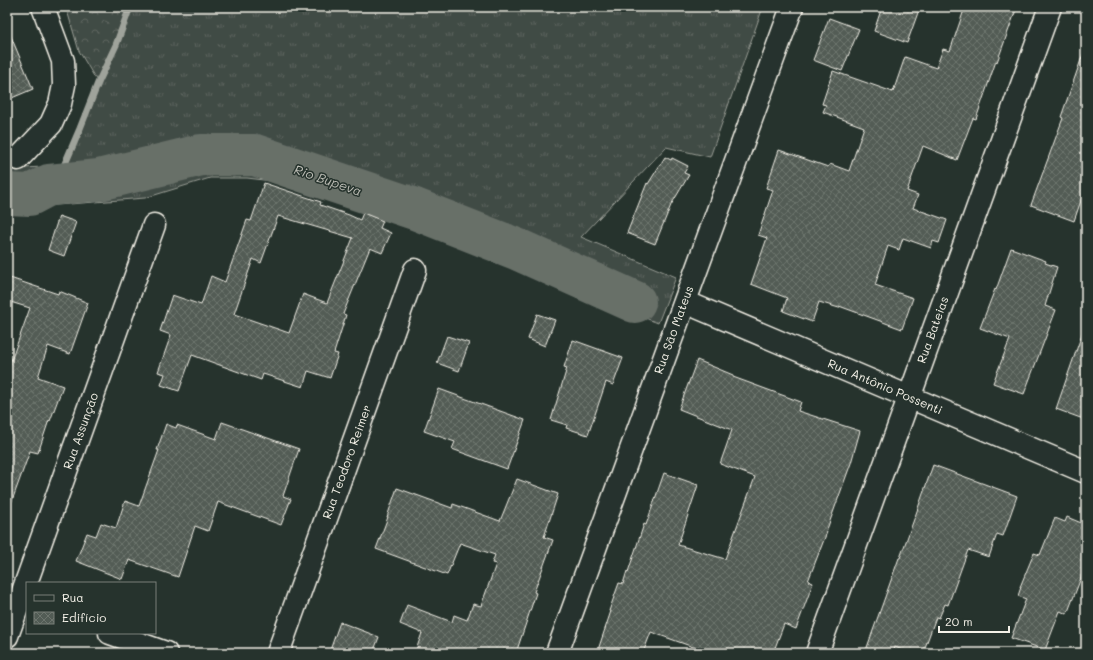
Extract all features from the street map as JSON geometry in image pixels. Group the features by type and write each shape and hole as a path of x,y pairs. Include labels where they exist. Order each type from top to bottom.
{"street":[{"path":"18,159 51,124 60,104 64,85 63,61 43,7"},
{"name":"Rua São Mateus","path":"557,653 792,7"},
{"name":"Rua Bateias","path":"817,653 1050,7"},
{"name":"Rua Assunção","path":"7,636 18,600 154,225"},
{"name":"Rua Teodoro Reimer","path":"278,653 415,270"},
{"name":"Rua Antônio Possenti","path":"685,302 1086,472"},
{"path":"113,634 166,653"}],"green space":[{"path":"66,7 130,7 116,45 98,83 79,51"},
{"path":"130,7 763,7 710,157 666,147 581,237 676,277 658,323 305,185 247,178 210,178 145,198 7,209 7,162 23,168 64,166 98,83 116,45"}],"building":[{"path":"882,7 920,7 907,43 874,31"},
{"path":"965,7 1017,7 976,119 973,118 957,160 923,146 907,191 918,195 913,208 947,220 939,243 933,241 931,248 903,238 899,250 888,246 875,285 913,298 902,329 839,306 839,308 819,302 812,322 783,311 787,298 751,284 767,238 758,235 773,190 766,188 779,150 828,167 830,164 849,171 864,127 823,112 826,105 822,104 833,71 893,92 905,57 936,68 943,49 950,51"},
{"path":"829,18 859,29 842,71 813,60"},
{"path":"7,27 33,89 7,100"},
{"path":"1083,54 1086,54 1086,186 1074,221 1031,205 1063,118 1061,117"},
{"path":"665,157 671,160 672,158 688,166 684,173 689,175 671,205 655,244 627,233 647,183 648,184"},
{"path":"264,183 321,202 320,205 360,220 363,213 383,221 380,228 391,233 382,253 370,248 343,314 346,315 334,353 338,354 330,378 308,371 303,387 263,374 261,380 192,355 179,391 161,385 165,374 158,372 171,335 160,331 172,295 201,305 211,276 225,282 247,220 251,221","holes":["278,216 353,238 327,303 303,294 289,333 234,314 253,259 261,263"]},
{"path":"59,216 76,222 64,256 48,250"},
{"path":"1011,248 1046,261 1045,263 1057,267 1045,306 1056,310 1024,394 993,383 1010,339 980,328"},
{"path":"7,277 58,294 59,291 88,303 70,354 48,346 38,377 63,386 50,421 49,420 38,453 30,451 9,509 7,508 7,372 30,308 7,301"},
{"path":"537,314 555,320 545,346 528,339"},
{"path":"1083,331 1086,332 1086,420 1056,409"},
{"path":"447,336 469,343 459,371 437,363"},
{"path":"573,340 623,358 613,385 606,382 588,435 566,428 567,425 551,420 567,368 564,367"},
{"path":"697,360 733,375 733,377 801,402 798,411 860,431 851,463 808,581 813,583 796,629 784,624 773,653 710,653 651,632 643,653 597,653 619,583 623,584 627,571 628,572 644,524 646,525 664,473 698,485 678,545 725,559 755,477 720,464 732,430 679,409"},
{"path":"439,389 525,420 507,469 452,449 455,442 424,431"},
{"path":"222,422 299,449 283,496 291,499 281,525 218,502 208,531 195,526 178,577 129,560 122,579 76,561 87,533 96,536 101,523 116,528 125,501 139,506 159,450 157,450 166,424 176,428 177,425 216,439"},
{"path":"933,465 1017,496 1003,536 997,534 989,557 968,550 948,605 945,604 939,618 936,617 923,653 910,653 895,647 893,653 865,653 917,511"},
{"path":"517,479 558,494 544,537 553,540 534,592 536,593 516,653 415,653 422,633 400,624 407,605 452,622 454,615 467,620 473,604 481,606 496,564 492,563 495,555 460,543 447,575 376,549 397,488 452,508 453,504 500,521"},
{"path":"1067,517 1086,525 1086,565 1067,614 1060,611 1045,650 1011,638 1026,599 1018,596 1020,587 1034,553 1040,555 1055,518 1065,522"},
{"path":"340,622 379,637 373,653 329,653"}],"waterway":[{"path":"49,185 64,166 98,83 116,45 130,7"},
{"name":"Rio Bupeva","path":"7,194 30,195 49,185 99,180 201,155 255,155 415,209 519,250 635,302"}]}
